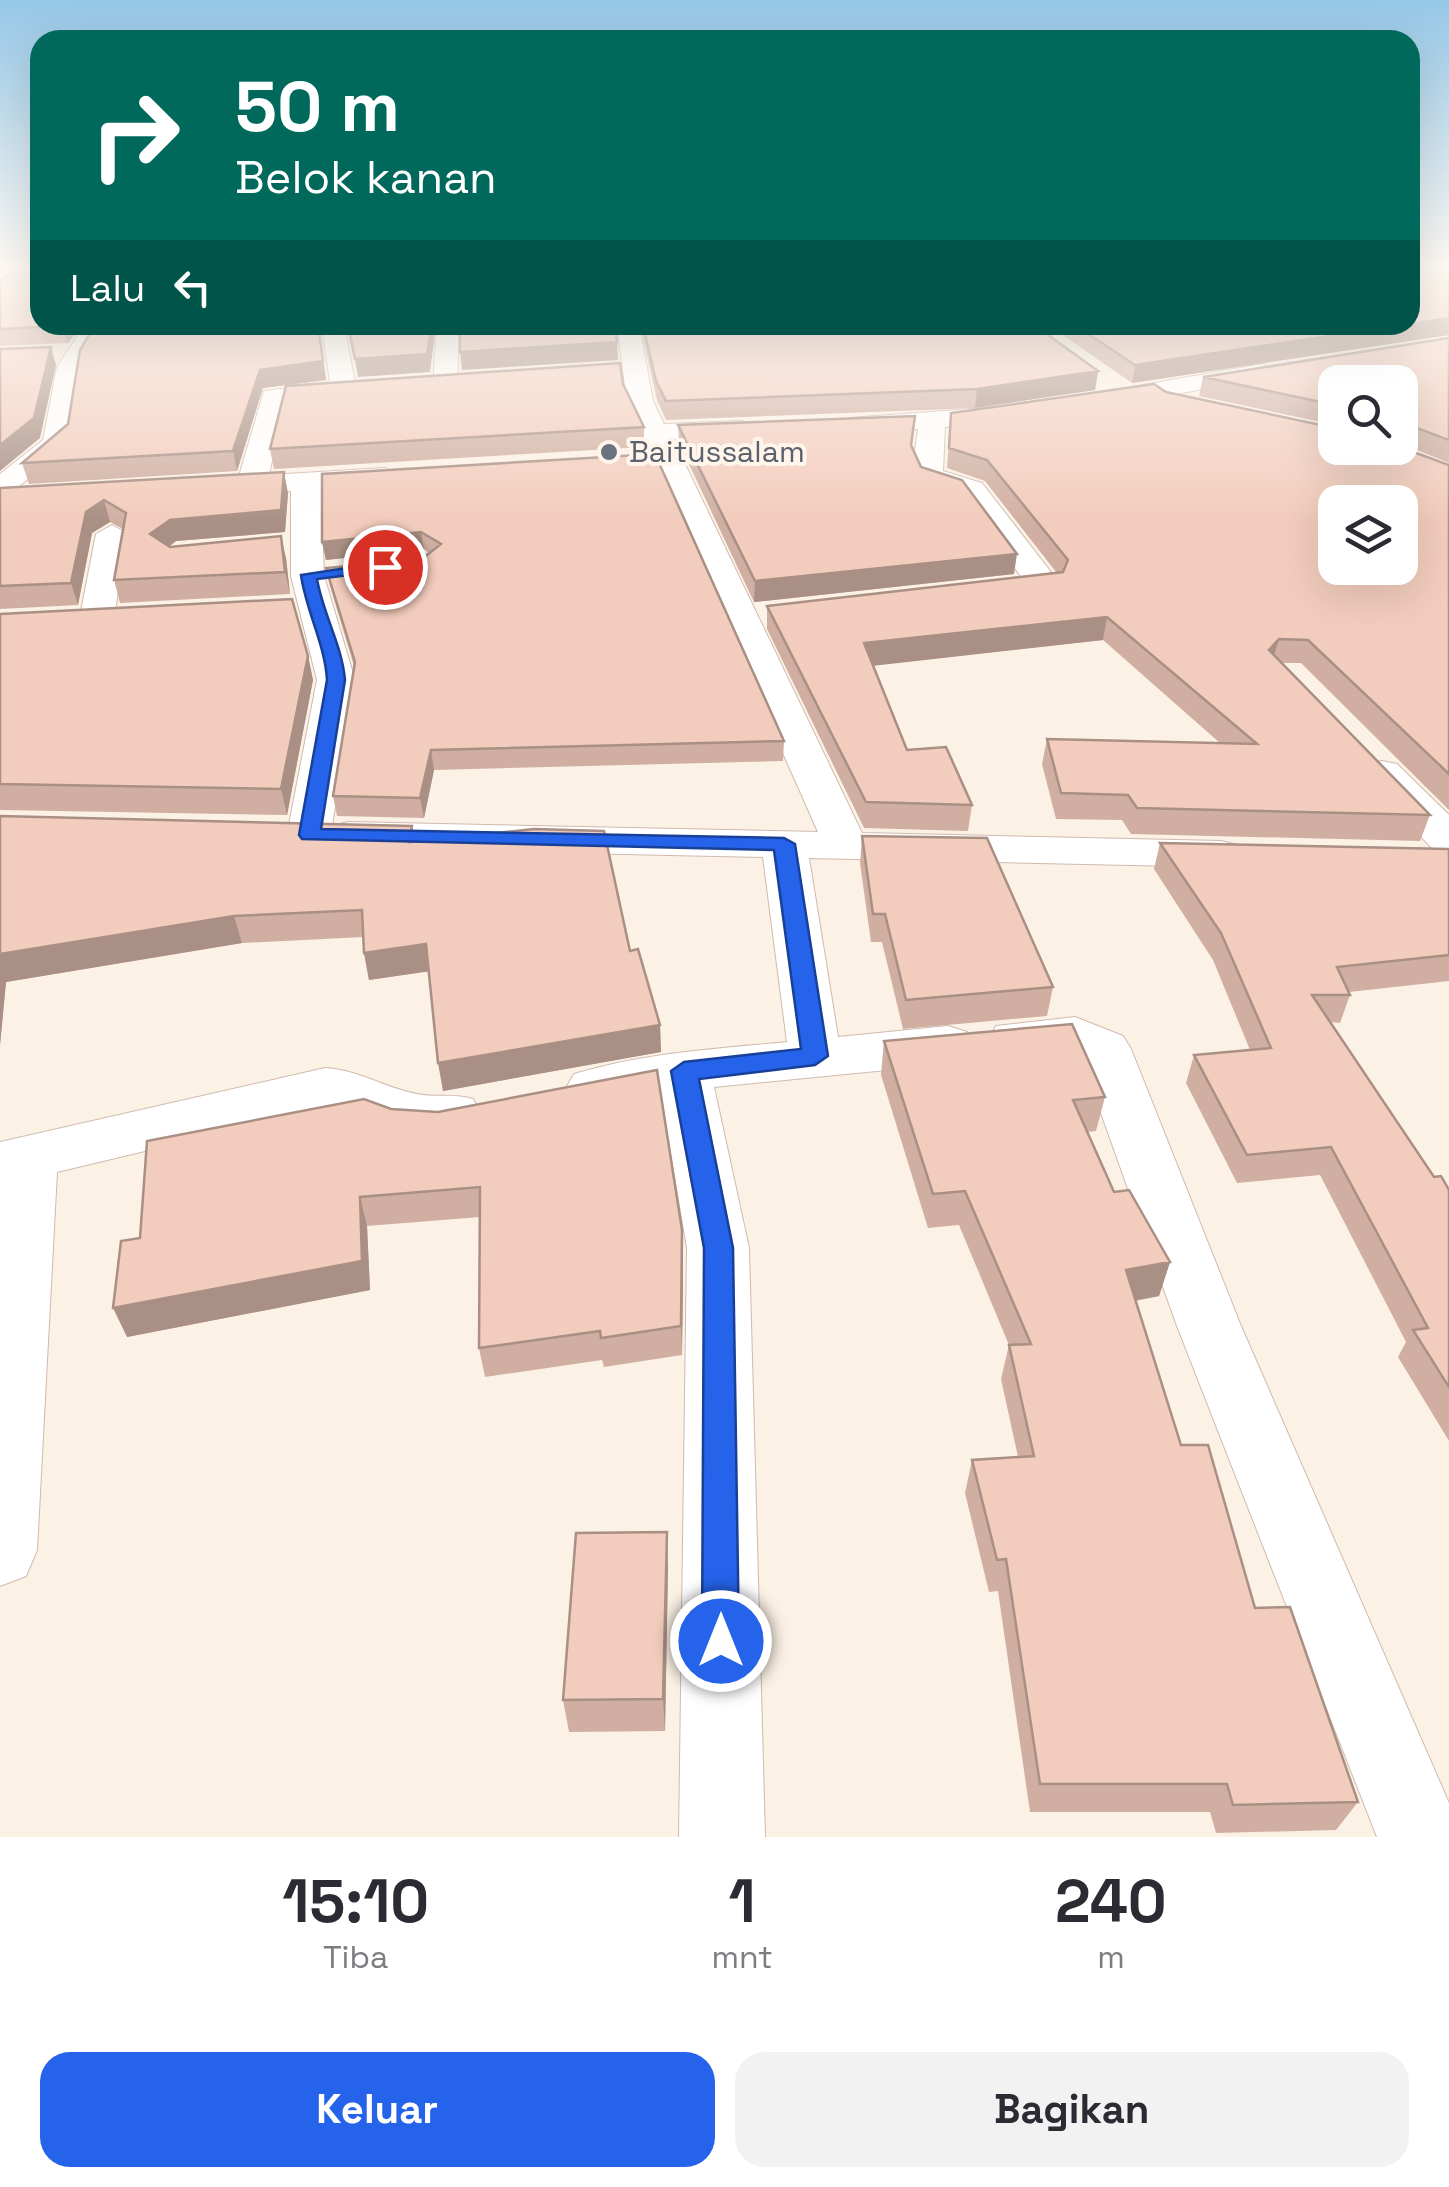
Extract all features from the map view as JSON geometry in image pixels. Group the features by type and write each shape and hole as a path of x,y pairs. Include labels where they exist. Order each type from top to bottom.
{"street":[{"path":"338,352 344,390"},
{"path":"411,386 454,383 451,352"},
{"path":"627,352 626,370 847,847"},
{"path":"0,488 37,462 60,435 64,388 74,354 46,354"},
{"path":"1070,405 1286,367"},
{"path":"1096,375 1134,395 1210,410"},
{"path":"252,484 274,396 378,388"},
{"path":"827,426 932,423 1032,411"},
{"path":"932,423 925,466 931,476 942,486 972,488 1044,585 966,595"},
{"path":"630,460 662,445 770,428"},
{"path":"0,463 37,462"},
{"path":"196,488 422,476"},
{"path":"307,481 302,518 310,575 330,642 336,680 290,834 1256,855"},
{"path":"0,498 33,498"},
{"path":"98,616 112,534"},
{"path":"269,546 310,575"},
{"path":"274,608 310,575 347,571"},
{"path":"740,618 778,614"},
{"path":"61,620 137,615"},
{"path":"1354,744 1436,853"},
{"path":"784,844 815,1056"},
{"path":"0,1550 14,1160 325,1088 367,1093 398,1114 418,1118 684,1071 1075,1035 1104,1050 1208,1326 1420,1837"},
{"path":"684,1071 718,1248 722,1837"}],"building":[{"path":"0,352 50,352 34,418 0,445"},
{"path":"80,352 322,352 323,361 260,370 233,451 22,463 68,424"},
{"path":"354,352 427,352 427,354 355,359"},
{"path":"649,352 1071,352 1098,371 977,389 666,401 656,381"},
{"path":"1115,352 1224,352 1135,365"},
{"path":"1362,352 1449,352 1449,440 1418,428 1418,365 1318,365 1318,401 1203,377"},
{"path":"620,363 623,384 644,427 270,449 286,386"},
{"path":"1154,384 1166,392 1318,424 1318,465 1418,465 1418,454 1449,465 1449,774 1308,640 1279,639 1269,650 1430,815 1137,808 1128,795 1061,793 1047,739 1257,744 1107,617 864,643 907,750 946,747 972,805 866,802 767,606 1063,572 1068,560 987,460 949,448 951,413"},
{"path":"915,416 911,445 921,467 962,480 1017,554 755,581 678,425"},
{"path":"655,454 784,741 431,750 420,798 333,796 355,662 326,568 422,559 441,544 421,532 322,542 322,474"},
{"path":"284,472 281,510 170,520 150,534 170,547 281,536 285,572 114,580 126,513 104,500 86,512 71,583 0,586 0,488"},
{"path":"292,599 308,656 281,789 0,784 0,614"},
{"path":"0,816 412,826 409,842 534,829 604,831 630,951 638,949 660,1025 438,1063 426,944 364,953 362,910 234,916 0,954"},
{"path":"862,836 987,838 1053,987 906,1000 885,914 873,914"},
{"path":"1160,843 1449,849 1449,955 1337,967 1350,995 1312,995 1434,1177 1441,1176 1449,1190 1449,1387 1413,1330 1428,1328 1331,1147 1247,1155 1194,1055 1271,1048 1221,933"},
{"path":"1072,1024 1105,1097 1073,1100 1114,1192 1129,1190 1170,1262 1126,1270 1181,1445 1208,1445 1255,1608 1290,1607 1358,1802 1233,1805 1227,1784 1040,1784 1006,1559 997,1560 972,1460 1034,1456 1009,1345 1031,1344 965,1191 933,1194 884,1041"},
{"path":"657,1070 682,1230 681,1326 601,1338 600,1331 479,1348 480,1187 360,1197 362,1261 113,1308 121,1241 140,1238 147,1141 364,1099 391,1109 438,1112"},
{"path":"667,1532 663,1699 563,1700 576,1533"}],"place":[{"name":"Baitussalam","path":"609,452"}],"route":[{"path":"385,567 309,575 314,606 330,642 336,680 309,835 784,844 815,1056 684,1071 718,1248 721,1641"}]}
